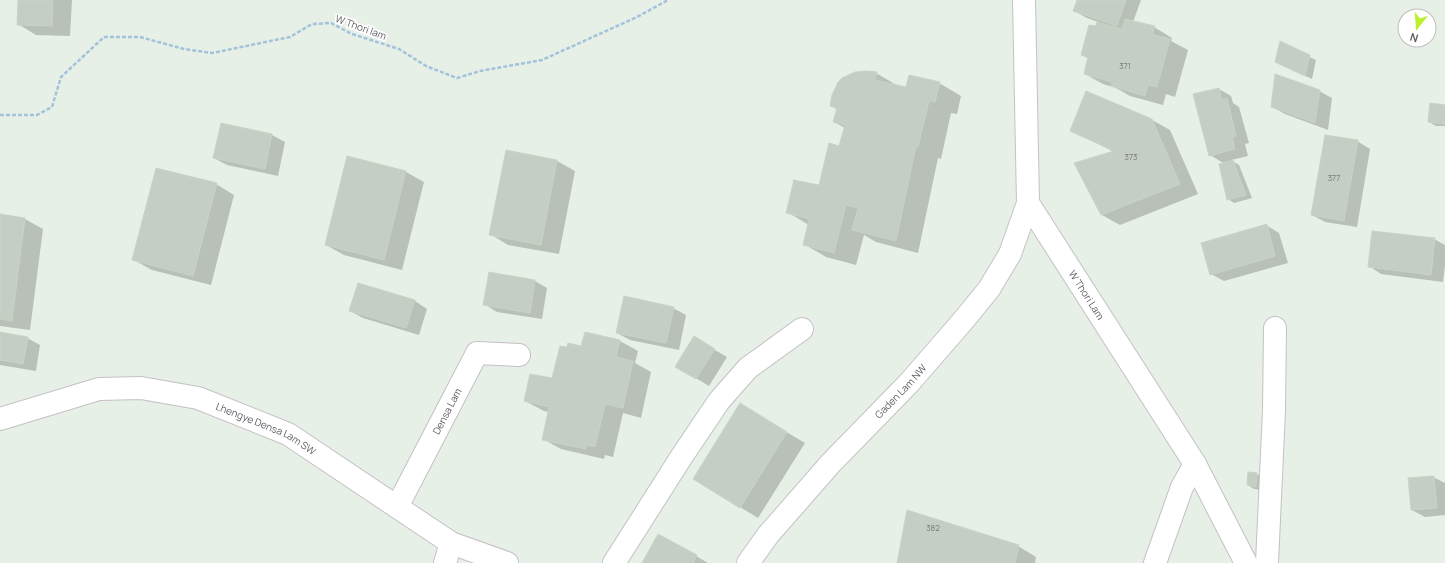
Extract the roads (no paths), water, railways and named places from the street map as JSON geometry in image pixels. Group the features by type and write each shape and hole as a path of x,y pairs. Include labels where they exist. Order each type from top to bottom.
{"street":[{"path":"1024,0 1028,203"},
{"name":"W Thori Lam","path":"1028,203 1195,464 1246,563"},
{"name":"Gaden Lam NW","path":"748,563 768,536 831,463 909,383 989,289 1010,254 1028,203"},
{"path":"1266,563 1274,410 1275,328"},
{"path":"614,563 719,401 748,368 802,329"},
{"name":"Densa Lam","path":"397,507 477,353 519,354"},
{"name":"Lhengye Densa Lam SW","path":"0,419 99,389 141,388 198,398 288,434 397,507 448,553 507,563"},
{"path":"1155,563 1182,487 1195,464"}]}
